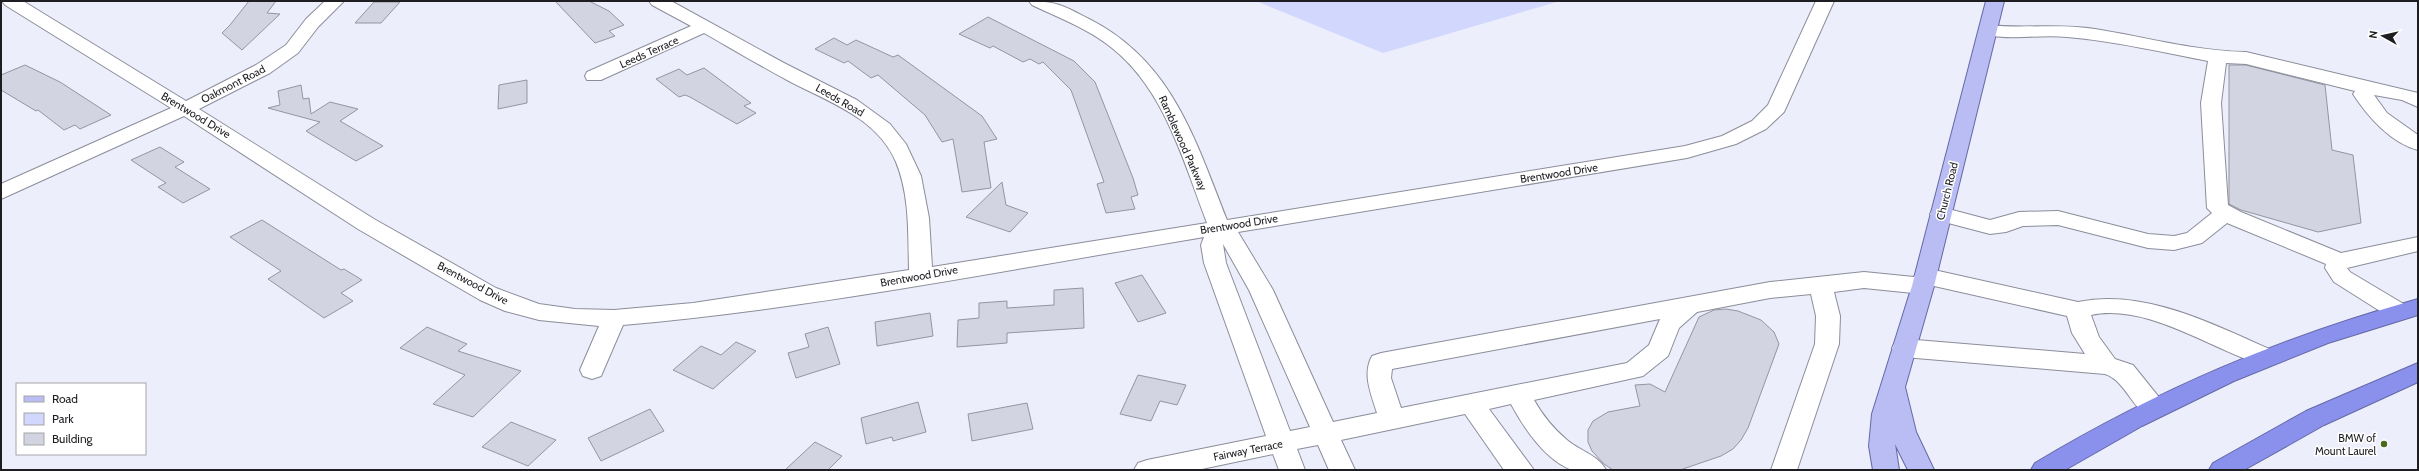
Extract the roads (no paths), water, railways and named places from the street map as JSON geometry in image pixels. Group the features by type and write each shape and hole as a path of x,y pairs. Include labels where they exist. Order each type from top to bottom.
{"highway":[{"path":"2044,470 2112,429 2186,391 2265,358 2342,329 2408,310"},
{"path":"2222,470 2315,418 2418,372"}],"main road":[{"name":"Church Road","path":"1886,470 1882,446 1883,428 1894,380 1924,281 1995,1"},
{"name":"Church Road","path":"1894,380 1897,412 1911,451 1921,470"}],"street":[{"name":"Brentwood Drive","path":"11,1 114,63 184,109 267,159 366,224 488,294 512,305 539,312 575,317 614,318 693,311 921,276 1662,156 1729,140 1759,125 1776,108 1825,1"},
{"name":"Oakmont Road","path":"1,192 184,109 258,72 292,49 312,23 334,1"},
{"name":"Leeds Road","path":"658,1 846,102 877,123 905,161 915,190 921,276"},
{"name":"Ramblewood Parkway","path":"1038,1 1084,23 1119,44 1148,75 1161,92 1172,113 1219,227 1230,236 1251,270 1342,470"},
{"name":"Leeds Terrace","path":"594,76 704,27"},
{"path":"1988,30 2014,33 2064,31 2094,34 2218,57 2246,58 2368,89 2407,94 2418,101"},
{"path":"2218,57 2212,102 2218,208 2226,213 2339,261 2418,244"},
{"path":"2368,89 2363,94 2372,111 2393,128 2418,144"},
{"path":"1941,214 1990,227 2006,225 2019,219 2058,218 2148,241 2174,243 2194,238 2226,213"},
{"path":"1219,227 1212,245 1215,262 1244,338 1281,444 1292,470"},
{"path":"2339,261 2336,268 2342,277 2408,310"},
{"path":"1392,420 1379,378 1381,362 1770,290 1820,286 1864,280 1924,281 2078,310 2084,308 2110,306 2146,311 2265,358"},
{"path":"1784,470 1796,431 1825,359 1829,325 1828,304 1820,286"},
{"name":"Fairway Terrace","path":"1147,470 1281,444 1634,370 1659,350 1669,324 1690,306"},
{"path":"2078,310 2079,320 2091,348 2106,365"},
{"path":"592,370 614,318"},
{"path":"1904,348 2106,365 2124,370 2153,408"},
{"path":"1518,394 1536,426 1559,448 1593,470"},
{"path":"1471,404 1496,436 1513,469"}],"place":[{"name":"BMW of Mount Laurel","path":"2384,444"}]}
